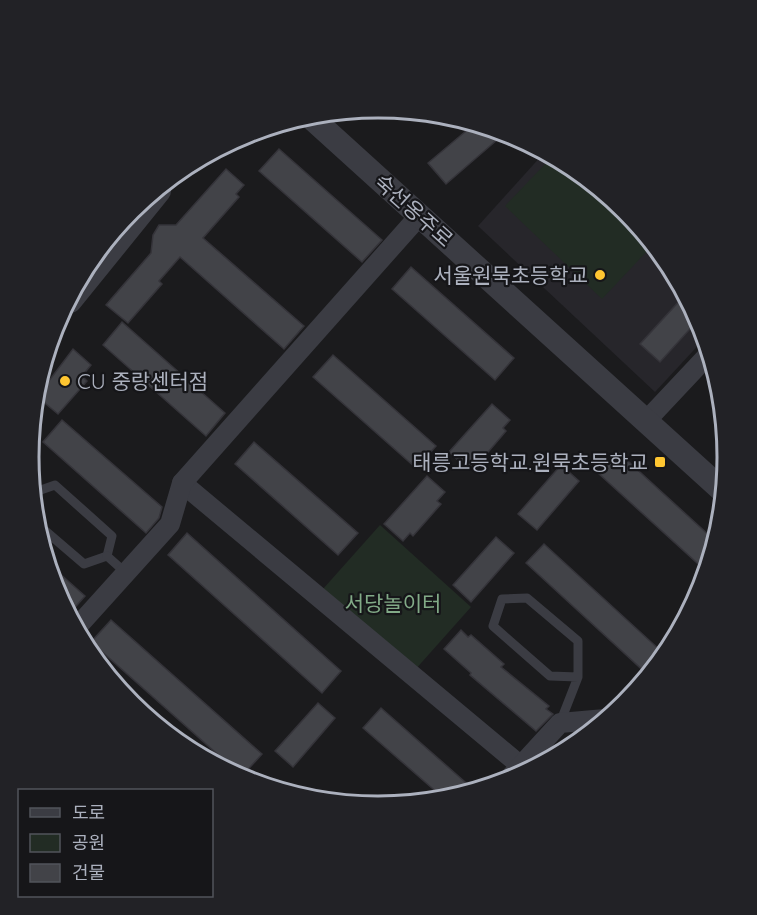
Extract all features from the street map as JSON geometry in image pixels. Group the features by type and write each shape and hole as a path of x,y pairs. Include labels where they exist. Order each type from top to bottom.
{"street":[{"name":"숙선옹주로","path":"318,124 646,421 717,479"},
{"path":"81,622 170,524 182,483 420,215"},
{"path":"97,268 138,217"},
{"path":"646,421 703,360"},
{"path":"182,483 521,766"},
{"path":"522,765 560,723 593,720"}],"lane":[{"path":"41,490 55,485 112,536 106,556"},
{"path":"48,533 84,564 106,556"},
{"path":"106,556 126,573"},
{"path":"560,723 578,677 578,641 527,598 502,599 493,626 550,676 578,677"}],"shaded area":[{"name":"서울원묵초등학교","path":"539,158 548,163 602,202 634,234 673,288 699,345 655,392 478,226"}],"green space":[{"path":"547,162 602,202 619,217 648,251 602,299 505,206"},
{"name":"서당놀이터","path":"380,525 471,607 406,680 315,598"}],"building":[{"path":"467,130 497,140 446,184 428,163"},
{"path":"279,149 382,240 362,262 259,171"},
{"path":"226,169 244,185 236,194 239,197 203,238 304,326 284,349 180,257 159,281 162,284 128,323 106,305 151,253 153,235 159,225 176,225"},
{"path":"411,267 514,358 495,380 392,289"},
{"path":"680,301 692,327 660,362 640,344"},
{"path":"122,322 225,413 206,436 103,345"},
{"path":"73,349 91,365 82,376 87,381 58,414 44,402 48,382"},
{"path":"333,355 436,446 416,468 313,377"},
{"path":"492,404 510,420 503,428 506,431 478,464 475,461 468,469 449,452"},
{"path":"62,420 162,507 159,518 146,533 43,442"},
{"path":"254,442 358,533 338,555 235,464"},
{"path":"618,452 708,535 700,566 598,473"},
{"path":"561,465 579,481 537,530 518,514"},
{"path":"427,476 445,492 437,501 441,504 413,536 410,533 403,541 384,524"},
{"path":"187,533 341,671 322,693 168,555"},
{"path":"496,537 514,553 471,602 453,585"},
{"path":"544,544 659,649 643,670 526,563"},
{"path":"60,574 85,596 74,608"},
{"path":"111,620 262,754 247,770 224,760 97,647 92,640"},
{"path":"461,630 468,637 471,635 504,664 501,667 549,706 546,709 553,714 536,731 470,675 471,673 444,649"},
{"path":"318,703 335,718 293,767 275,751"},
{"path":"381,708 468,784 436,792 363,728"}],"place":[{"name":"서울원묵초등학교","path":"600,275"},
{"name":"CU 중랑센터점","path":"65,381"},
{"name":"태릉고등학교.원묵초등학교","path":"660,462"}]}
